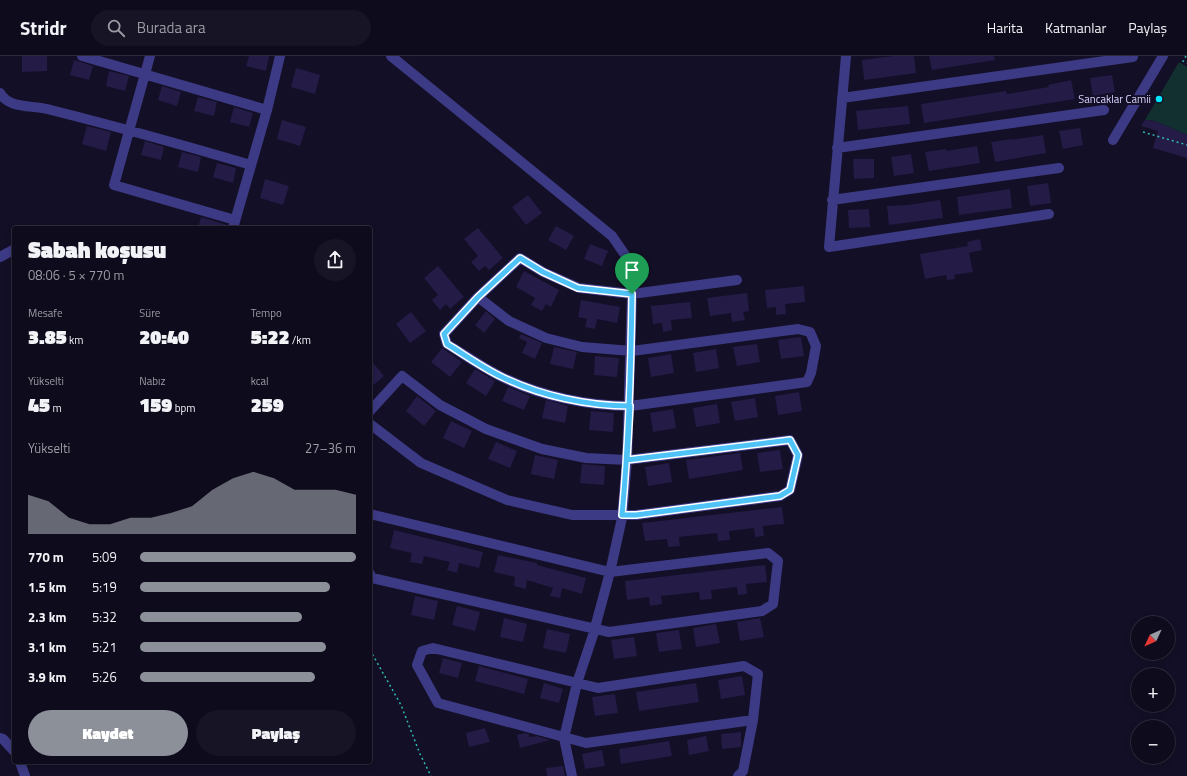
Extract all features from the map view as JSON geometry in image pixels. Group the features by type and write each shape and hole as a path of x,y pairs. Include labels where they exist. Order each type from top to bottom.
{"street":[{"path":"82,56 267,110"},
{"path":"150,56 128,130 114,185 234,224 267,110 280,56"},
{"path":"391,56 612,236 630,262 632,294 632,351 627,460 622,515 610,572 594,629 576,683 564,738 572,776"},
{"path":"846,56 829,247 1049,214"},
{"path":"1113,140 1163,56"},
{"path":"842,98 1133,57"},
{"path":"0,93 4,100 14,104 35,106 128,130 251,165"},
{"path":"837,148 1104,110"},
{"path":"832,200 1059,168"},
{"path":"0,257 12,251"},
{"path":"478,297 509,321 546,338 582,348 632,351 798,329 810,332 816,346 811,373 807,382 630,406 604,406 540,392 502,377 447,344 444,334 478,297 520,258 543,272 578,288 632,294 737,280"},
{"path":"372,409 402,376 440,405 486,429 542,449 586,458 627,460 790,440 798,455 790,490 780,496 636,515 572,515 507,500 421,463 372,426"},
{"path":"372,514 610,572 768,553 778,561 773,604 762,611 609,632 372,578"},
{"path":"738,776 743,771 753,720 758,674 744,666 598,688 434,648 422,651 417,665 438,703 586,743 753,720"},
{"path":"0,738 12,748"},
{"path":"21,764 25,776"}],"path":[{"path":"1186,56 1183,61 1187,64"},
{"path":"1143,132 1187,145"},
{"path":"372,654 401,705 420,754 431,776"}],"green space":[{"path":"1179,62 1187,67 1187,135 1155,121 1145,120"}],"building":[{"path":"22,56 47,56 47,71 22,72"},
{"path":"249,56 269,56 266,71 246,66"},
{"path":"893,56 914,56 916,73 864,80 862,60"},
{"path":"929,56 994,56 995,60 932,70"},
{"path":"74,60 93,66 89,80 70,75"},
{"path":"296,68 320,75 315,94 291,87"},
{"path":"109,71 129,76 125,91 106,86"},
{"path":"1112,75 1115,92 1093,96 1090,78"},
{"path":"1071,80 1075,99 924,123 921,104 1006,91 1007,94 1049,87 1048,85"},
{"path":"162,86 181,92 177,106 158,100"},
{"path":"198,97 217,102 214,116 194,111"},
{"path":"908,106 910,124 858,130 856,111"},
{"path":"234,107 253,113 249,127 230,122"},
{"path":"282,120 306,127 300,146 277,139"},
{"path":"1145,120 1155,121 1187,135 1187,158 1153,148 1158,131 1141,126"},
{"path":"87,126 111,132 106,151 82,144"},
{"path":"1080,128 1083,145 1063,149 1059,131"},
{"path":"1043,135 1046,153 995,162 991,142"},
{"path":"145,141 164,147 161,160 141,155"},
{"path":"977,146 980,163 929,171 925,152 946,149 946,151"},
{"path":"182,152 201,157 198,172 178,167"},
{"path":"911,154 914,173 894,176 891,157"},
{"path":"853,159 874,159 874,178 854,179"},
{"path":"217,163 236,168 233,183 213,177"},
{"path":"265,179 289,186 283,205 260,198"},
{"path":"1048,183 1051,203 1030,206 1027,186"},
{"path":"1010,189 1012,208 959,215 957,197"},
{"path":"528,195 542,213 526,225 512,207"},
{"path":"940,200 943,218 889,225 887,206 908,205"},
{"path":"869,209 870,227 849,228 848,210"},
{"path":"201,217 227,225 227,226 199,226"},
{"path":"556,226 574,236 566,250 548,240"},
{"path":"478,228 503,258 489,270 485,266 479,271 471,262 478,256 464,239"},
{"path":"980,239 982,250 969,253 973,272 954,275 955,279 947,280 946,275 925,279 920,254 968,246 967,242"},
{"path":"590,244 608,251 602,266 584,259"},
{"path":"438,266 464,297 450,309 446,304 440,310 432,300 438,295 424,278"},
{"path":"524,271 559,290 551,307 546,304 542,311 531,305 535,298 516,287"},
{"path":"804,286 805,302 785,304 786,314 776,315 776,307 767,308 765,290"},
{"path":"747,293 749,311 743,312 745,320 732,322 731,313 710,316 707,298"},
{"path":"581,300 620,307 617,323 597,319 595,329 585,327 587,319 578,317"},
{"path":"690,302 692,318 671,320 672,330 663,332 662,323 653,324 651,306"},
{"path":"486,311 495,319 484,333 475,325"},
{"path":"411,312 426,331 410,343 396,324"},
{"path":"521,334 542,343 535,359 522,353 527,342 519,338"},
{"path":"801,337 804,356 781,359 778,340"},
{"path":"757,344 760,362 737,366 733,347"},
{"path":"554,347 577,352 573,369 550,364"},
{"path":"442,348 462,362 450,377 431,362"},
{"path":"716,349 719,368 696,372 693,353"},
{"path":"671,354 674,373 651,377 648,358"},
{"path":"595,356 619,358 617,377 594,375"},
{"path":"372,361 384,376 372,386"},
{"path":"475,369 495,381 486,396 466,383"},
{"path":"508,387 530,396 524,410 502,401"},
{"path":"799,392 802,411 778,415 775,396"},
{"path":"417,396 436,411 424,426 406,411"},
{"path":"755,398 758,417 735,421 731,402"},
{"path":"546,400 568,406 565,423 542,418"},
{"path":"717,404 720,423 696,427 693,408"},
{"path":"673,409 676,428 653,432 650,413"},
{"path":"591,411 614,413 613,432 589,430"},
{"path":"451,421 472,431 464,448 443,438"},
{"path":"496,442 517,451 510,468 488,459"},
{"path":"780,450 783,469 760,472 757,453"},
{"path":"740,453 743,470 689,479 686,460"},
{"path":"535,455 558,460 554,479 531,474"},
{"path":"669,463 672,482 648,486 645,467"},
{"path":"582,464 605,466 604,485 580,483"},
{"path":"782,507 784,524 763,526 764,536 755,537 754,528 729,531 730,540 718,541 717,533 679,537 680,546 668,547 667,539 645,541 642,523"},
{"path":"394,530 483,552 479,568 459,563 457,573 447,570 450,562 424,556 422,564 410,562 412,553 390,548"},
{"path":"498,555 537,563 537,565 586,578 582,594 562,588 560,598 550,596 553,588 527,580 526,589 514,586 515,577 494,572"},
{"path":"765,565 767,582 746,584 747,594 738,595 737,587 711,590 712,599 700,600 699,592 661,596 662,604 650,606 649,597 627,600 625,581"},
{"path":"415,596 438,601 434,620 411,615"},
{"path":"457,606 480,612 475,631 452,625"},
{"path":"504,618 527,624 523,642 500,637"},
{"path":"760,618 764,637 740,641 737,622"},
{"path":"716,624 720,643 696,647 693,628"},
{"path":"547,629 570,634 566,653 543,648"},
{"path":"679,630 682,649 659,652 656,633"},
{"path":"634,637 637,656 614,659 611,640"},
{"path":"443,658 462,663 458,678 439,673"},
{"path":"479,666 528,679 524,694 475,681"},
{"path":"742,676 745,695 721,699 718,680"},
{"path":"544,683 563,689 559,703 540,698"},
{"path":"696,683 699,702 639,711 636,692"},
{"path":"615,694 618,713 595,716 592,697"},
{"path":"485,728 490,742 469,747 466,733"},
{"path":"741,732 741,747 722,749 721,734"},
{"path":"525,733 529,734 529,737 537,736 550,740 520,748 517,735"},
{"path":"706,736 709,751 689,755 687,740"},
{"path":"669,741 672,756 621,764 619,749"},
{"path":"602,750 605,766 585,769 582,754"},
{"path":"563,766 565,776 547,776 546,768"}],"place":[{"name":"Sancaklar Camii","path":"1159,99"}],"route":[{"path":"632,294 578,288 543,272 520,258 478,297 444,334 447,344 502,377 540,392 604,406 630,406 627,460 790,440 798,455 790,490 780,496 636,515 622,515 630,406 632,294"}]}
